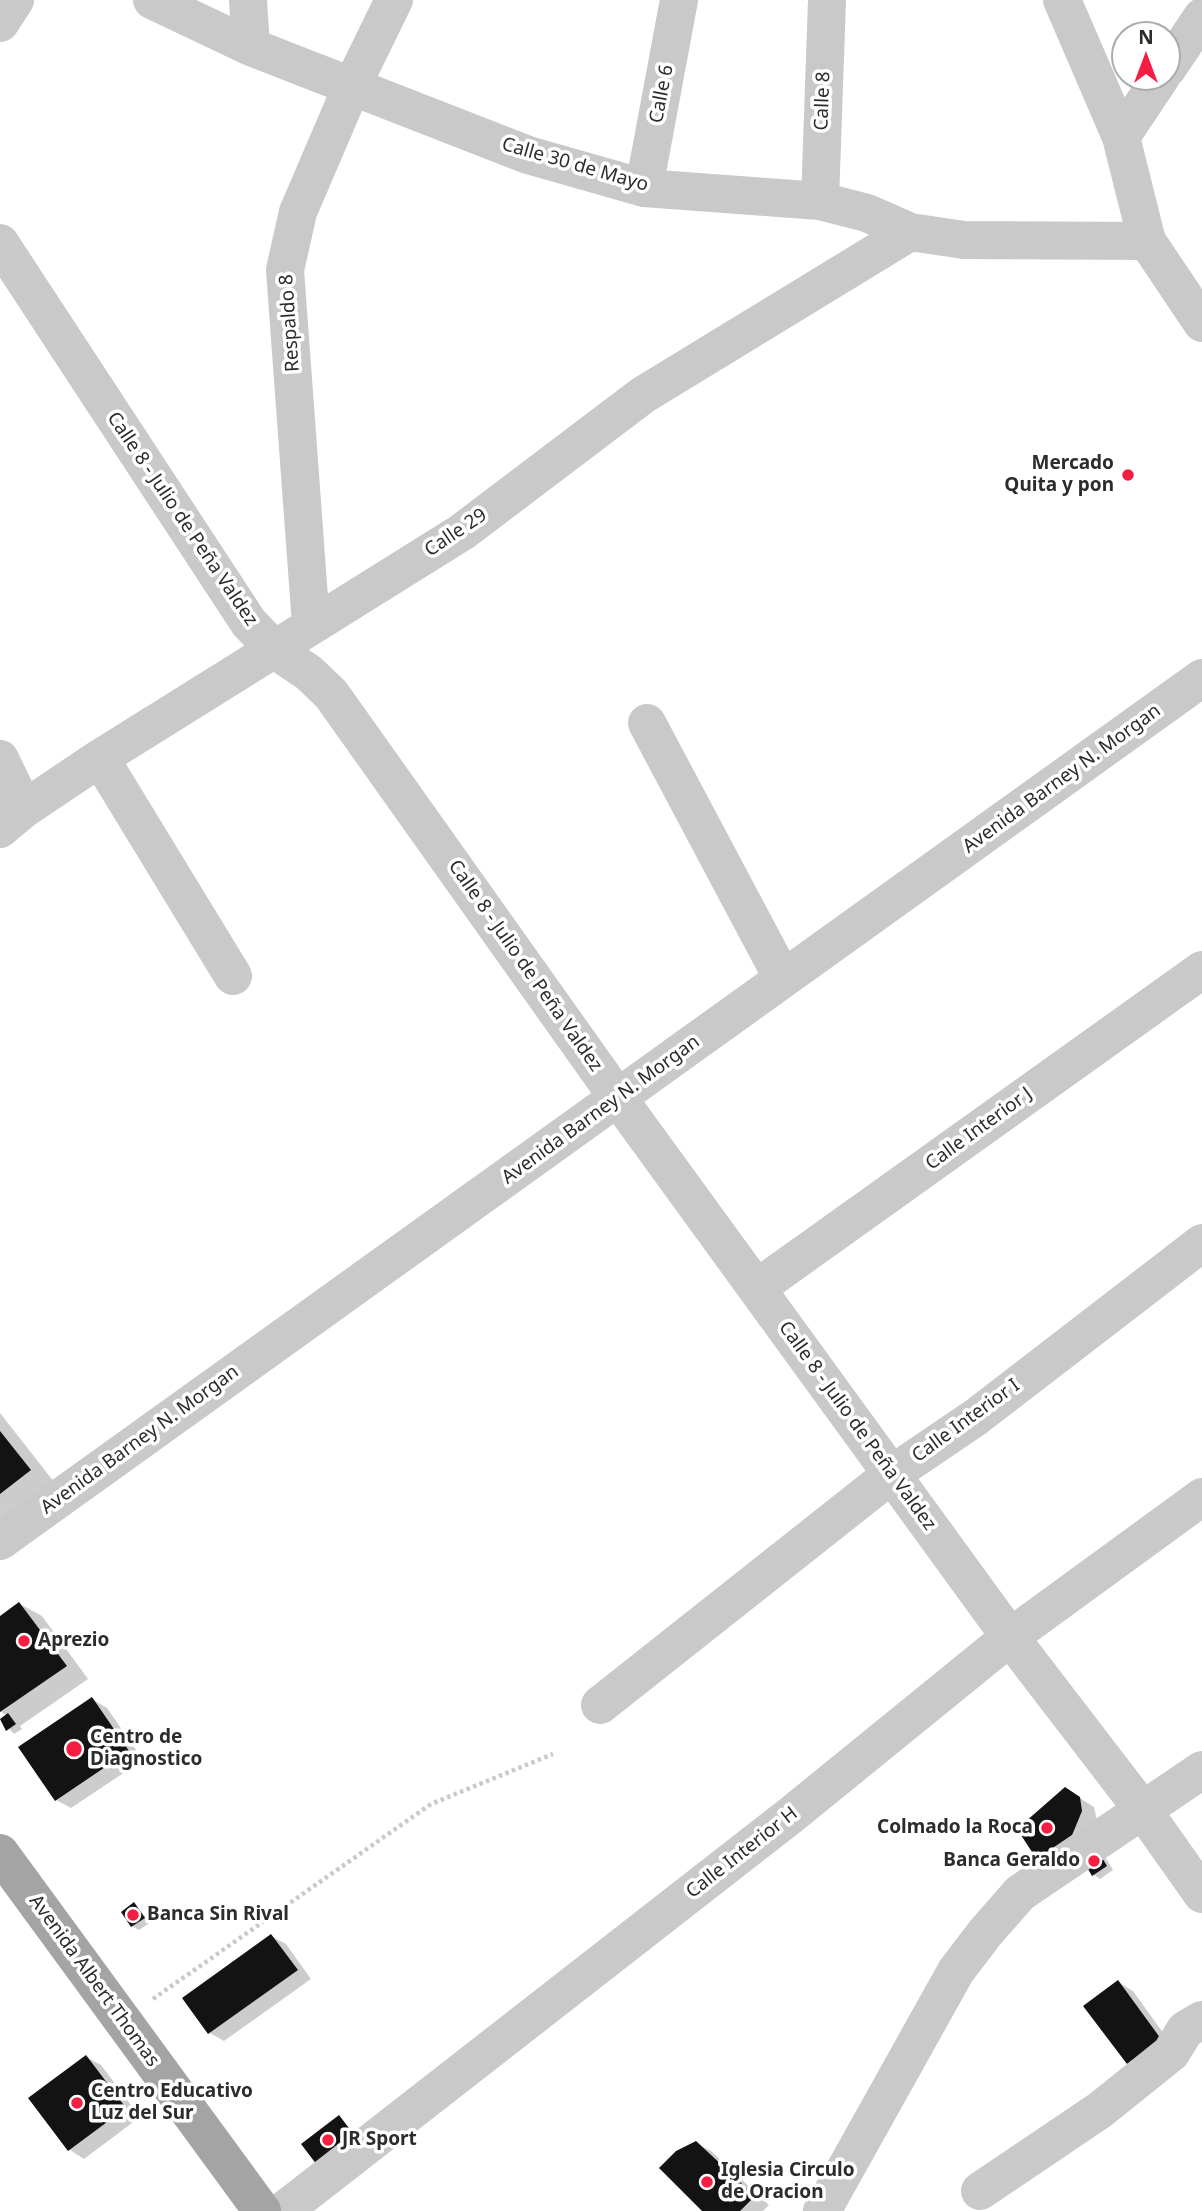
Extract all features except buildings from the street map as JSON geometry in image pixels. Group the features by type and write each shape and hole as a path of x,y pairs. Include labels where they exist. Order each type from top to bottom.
{"main road":[{"name":"Avenida Albert Thomas","path":"0,1853 262,2211"}],"street":[{"path":"0,23 15,0"},
{"name":"Calle 30 de Mayo","path":"152,0 251,47 528,155 644,188 820,201 867,213 909,232 964,240 1147,241"},
{"path":"248,0 251,47"},
{"name":"Respaldo 8","path":"311,625 285,270 298,212 352,86 394,0"},
{"name":"Calle 6","path":"644,188 680,0"},
{"name":"Calle 8","path":"820,201 827,0"},
{"path":"1062,0 1121,137 1147,241 1202,323"},
{"path":"1181,48 1202,17"},
{"path":"1121,137 1152,91"},
{"name":"Calle 29","path":"7,822 100,758 462,532 643,395 909,232"},
{"name":"Calle 8 - Julio de Peña Valdez","path":"0,243 249,623 275,650 309,673 331,694 618,1098 1010,1637 1142,1809 1202,1894"},
{"name":"Avenida Barney N. Morgan","path":"0,1541 1202,678"},
{"path":"647,723 783,979"},
{"path":"100,758 233,975"},
{"path":"0,759 7,822"},
{"name":"Calle Interior J","path":"757,1288 1202,970"},
{"name":"Calle Interior I","path":"600,1705 892,1474 976,1417 1202,1243"},
{"name":"Calle Interior H","path":"283,2211 791,1815 1010,1637 1202,1497"},
{"path":"822,2211 956,1971 985,1933 1020,1893 1202,1770"},
{"path":"980,2191 1100,2110 1171,2053 1185,2030 1202,2020"}],"path":[{"path":"123,2019 431,1804 553,1754"}],"place":[{"name":"Mercado Quita y pon","path":"1128,475"},
{"name":"Aprezio","path":"24,1641"},
{"name":"Centro de Diagnostico","path":"74,1749"},
{"name":"Colmado la Roca","path":"1047,1828"},
{"name":"Banca Geraldo","path":"1094,1861"},
{"name":"Banca Sin Rival","path":"133,1915"},
{"name":"Centro Educativo Luz del Sur","path":"77,2103"},
{"name":"JR Sport","path":"328,2140"},
{"name":"Iglesia Circulo de Oracion","path":"707,2182"}]}
